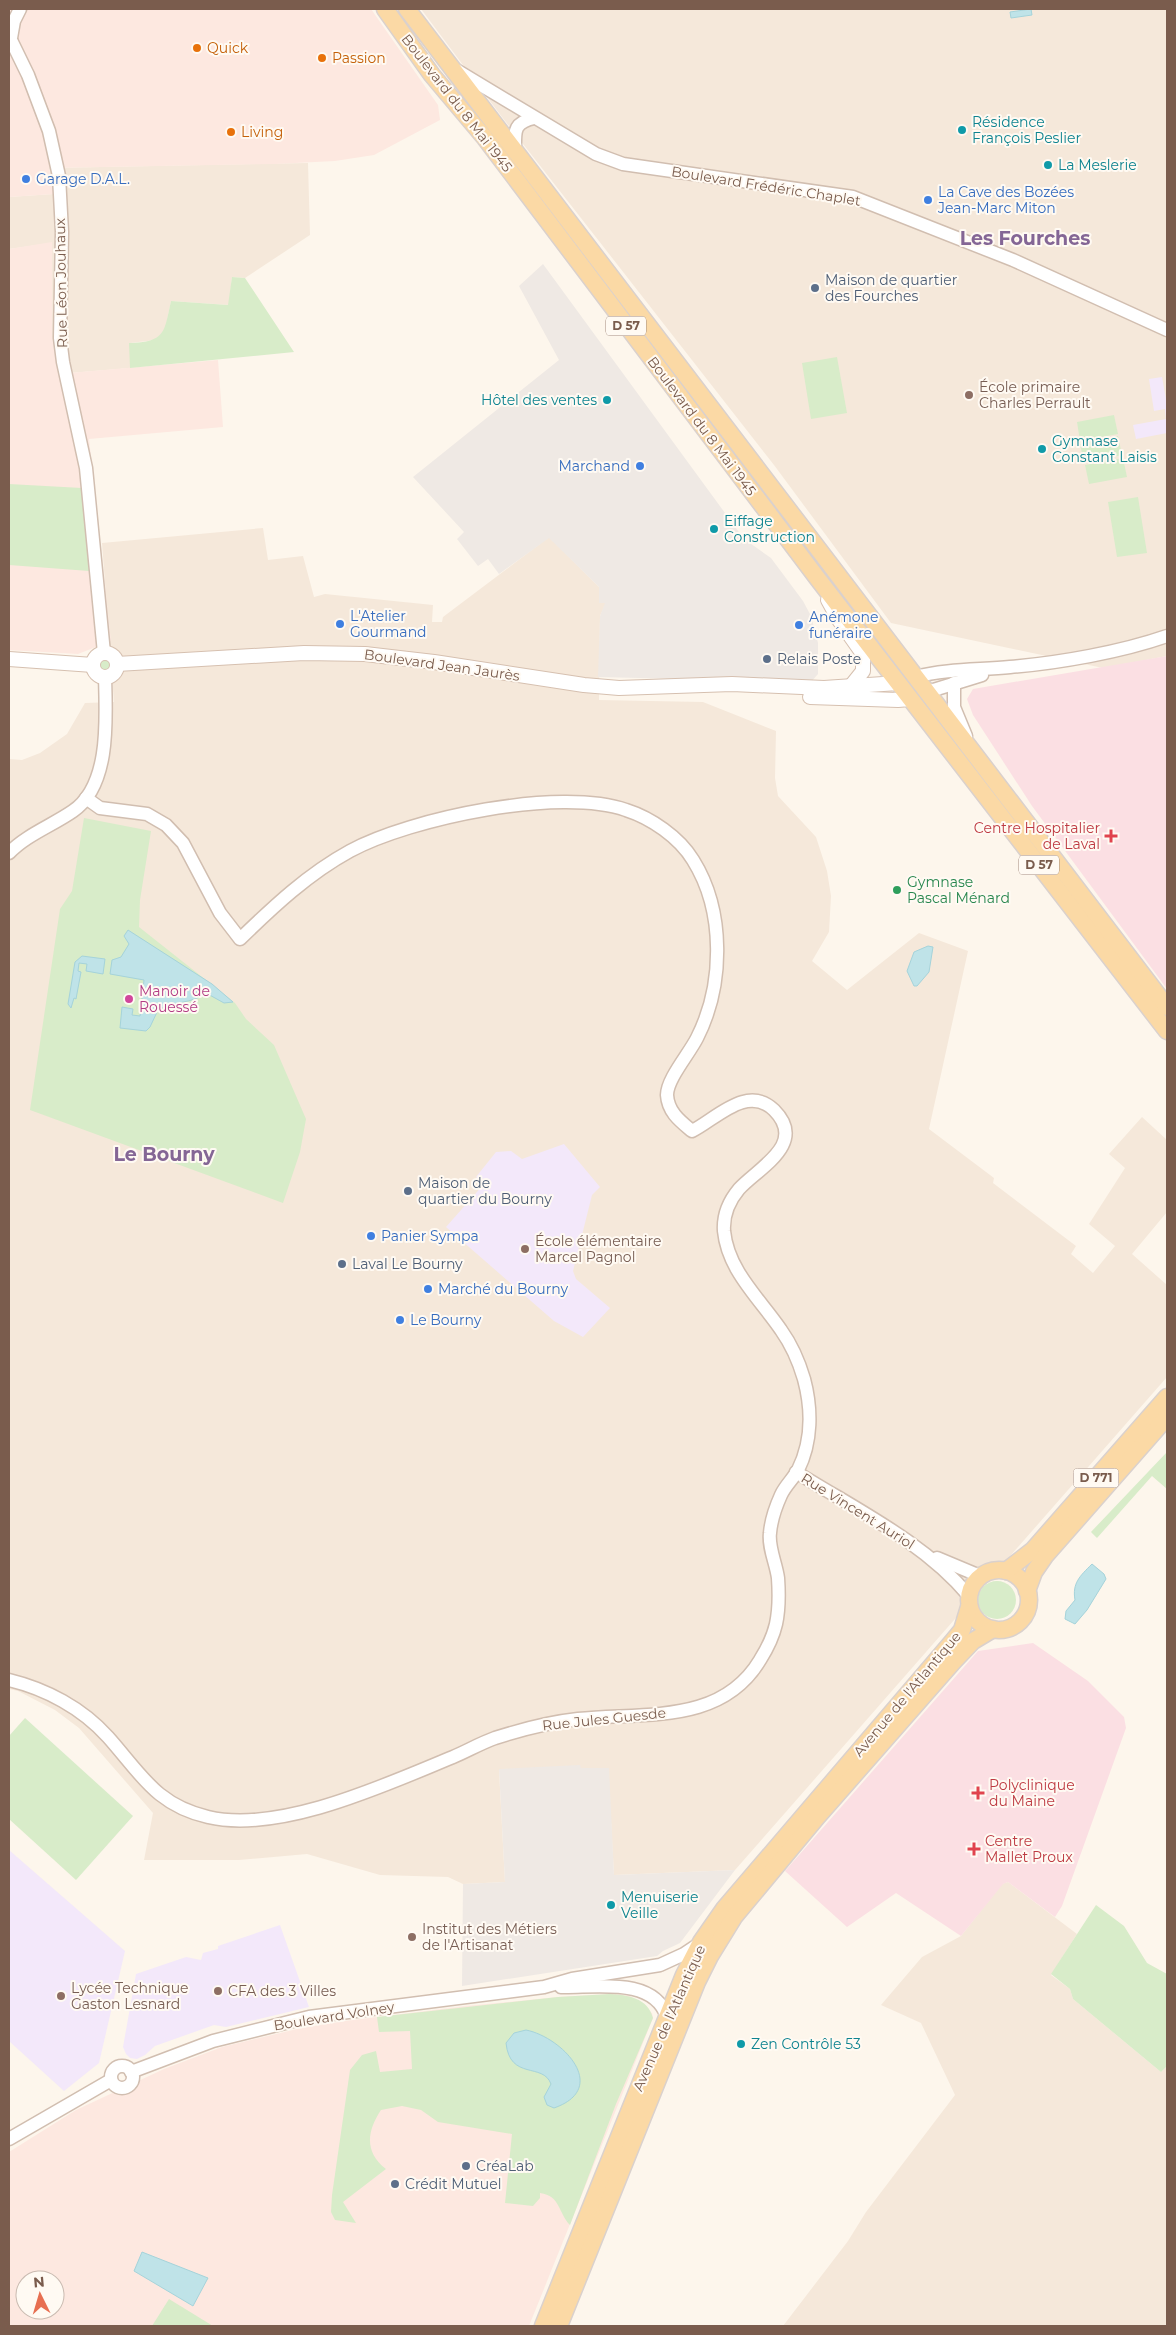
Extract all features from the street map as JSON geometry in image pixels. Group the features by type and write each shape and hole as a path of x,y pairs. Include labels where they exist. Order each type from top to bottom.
{"main road":[{"name":"Boulevard du 8 Mai 1945","path":"385,9 432,75 485,138 818,579 839,596 906,680"},
{"name":"Boulevard du 8 Mai 1945","path":"407,9 515,150 918,698 1167,1031"},
{"path":"818,579 839,620 863,654 863,671 851,686"},
{"path":"104,653 111,654 117,664 112,675 105,677 95,672 92,665 97,655 104,653"},
{"name":"Boulevard Jean Jaurès","path":"117,664 304,653 365,654 434,662 584,685 619,688 732,684 824,688 906,680"},
{"path":"9,659 92,665"},
{"path":"869,699 890,692 906,680"},
{"name":"Boulevard Jean Jaurès","path":"677,687 732,693 869,699 918,698"},
{"path":"918,698 971,765 982,766"},
{"name":"D 57","path":"982,766 1167,1007"},
{"name":"D 771","path":"1006,1571 1032,1550 1167,1397"},
{"name":"D 771","path":"1027,1591 1034,1572 1045,1556 1167,1417"},
{"path":"1006,1571 1016,1576 1027,1591 1028,1609 1023,1618 1009,1628 993,1629 978,1622 969,1601 971,1588 980,1576 988,1572 1006,1571"},
{"name":"Avenue de l'Atlantique","path":"543,2326 684,1975 701,1942 724,1909 954,1641 966,1622 969,1601"},
{"name":"Avenue de l'Atlantique","path":"559,2326 697,1982 710,1956 734,1917 818,1816 954,1662 973,1641 993,1629"}],"street":[{"name":"Rue Léon Jouhaux","path":"20,9 14,21 10,37 49,131 59,176 62,232 60,338 63,362 86,468 104,653"},
{"name":"Boulevard Frédéric Chaplet","path":"454,69 596,154 623,164 853,197 1013,260 1167,330"},
{"path":"515,150 515,134 518,125 523,121 534,118"},
{"path":"906,680 936,672 1011,667 1060,661 1167,636"},
{"path":"918,698 954,683 1011,667"},
{"path":"9,853 75,810 86,798 96,779 104,746 106,715 105,677"},
{"path":"954,683 954,707 982,766"},
{"name":"Rue Jules Guesde","path":"9,1680 36,1688 64,1701 89,1719 107,1736 133,1768 161,1797 186,1810 209,1818 249,1820 285,1816 348,1799 487,1741 522,1730 573,1720 678,1712 699,1708 719,1700 739,1688 756,1667 767,1648 776,1626 778,1580 769,1536 781,1494 796,1472 807,1448 809,1432 808,1400 804,1379 796,1356 782,1331 737,1271 725,1244 723,1219 729,1205 740,1189 776,1157 784,1139 784,1130 777,1113 768,1106 752,1100 735,1103 692,1131 670,1110 667,1096 668,1086 697,1038 708,1012 716,966 716,935 715,916 705,881 691,858 670,834 626,810 584,802 561,801 460,814 428,822 351,851 299,885 240,939 220,913 183,843 166,825 147,814 100,808 86,798"},
{"name":"Rue Vincent Auriol","path":"796,1472 920,1550 954,1578 969,1601"},
{"name":"Rue Vincent Auriol","path":"920,1550 980,1576"},
{"name":"Boulevard Volney","path":"9,2140 111,2080 116,2086 126,2087 133,2079 132,2072 213,2041 309,2017 544,1987 572,1980 660,1965 684,1954 701,1942"},
{"name":"Boulevard Volney","path":"544,1987 627,1987 653,1997 665,2008 668,2017"}],"shaded area":[{"path":"9,9 371,9 438,105 440,120 374,155 335,161 275,164 49,168 54,194 9,197"},
{"path":"421,9 1167,9 1167,656 1103,668 891,623 774,465 502,117"},
{"path":"308,163 310,235 245,278 232,277 229,305 171,301 165,331 156,340 130,343 130,368 58,374 52,337 52,243 9,249 9,197 54,194 49,168"},
{"path":"52,242 52,337 58,374 218,360 223,427 89,439 111,641 78,654 9,650 9,249"},
{"path":"543,264 744,539 771,558 803,601 811,616 818,643 818,674 811,682 598,677 600,616 605,603 599,603 599,587 549,538 499,574 488,559 478,566 457,539 464,532 413,477 559,360 519,286"},
{"path":"1162,377 1167,405 1167,433 1136,439 1133,425 1166,419 1165,409 1154,411 1149,379"},
{"path":"263,528 268,560 303,556 314,597 325,594 433,605 432,622 442,622 443,617 549,537 599,587 599,603 606,603 600,616 599,700 703,702 776,731 775,778 778,796 816,837 827,871 831,896 829,932 812,961 847,990 919,933 968,951 929,1129 994,1178 993,1183 1076,1246 1071,1254 1093,1273 1115,1246 1089,1224 1125,1168 1109,1154 1142,1117 1167,1140 1167,1212 1132,1254 1167,1285 1167,1377 735,1870 614,1875 608,1768 499,1770 505,1882 463,1884 448,1877 380,1875 307,1854 239,1860 144,1860 153,1813 79,1728 55,1710 18,1691 9,1689 9,759 22,760 40,753 67,734 85,703 114,702 102,543"},
{"name":"Centre Hospitalier de Laval","path":"1167,656 1167,989 1032,806 973,715 967,699 973,689"},
{"name":"École élémentaire Marcel Pagnol","path":"564,1144 600,1187 592,1195 573,1271 576,1279 610,1308 583,1337 554,1321 446,1227 484,1184 476,1177 496,1152 511,1151 522,1159"},
{"name":"Polyclinique du Maine","path":"1033,1643 1088,1681 1124,1717 1126,1728 1062,1906 1055,1917 1008,1882 1003,1884 961,1936 896,1893 847,1927 785,1871 978,1651"},
{"path":"580,1765 581,1768 609,1768 614,1875 735,1870 680,1943 657,1956 462,1986 463,1884 505,1882 499,1769"},
{"name":"Lycée Technique Gaston Lesnard","path":"9,1850 125,1951 99,2063 64,2091 9,2041"},
{"path":"1008,1882 1077,1934 1051,1975 1070,1989 1073,1999 1161,2072 1167,2066 1167,2326 783,2326 848,2241 866,2212 955,2095 921,2023 881,2005 922,1957 961,1936 1002,1884"},
{"name":"CFA des 3 Villes","path":"280,1925 309,2007 226,2027 214,2025 155,2046 137,2059 130,2058 126,2054 123,2047 136,1974 186,1957 201,1960 203,1953 218,1949 218,1946"},
{"path":"610,1994 629,1995 652,2013 653,2018 529,2326 9,2326 9,2152 76,2110 164,2069 222,2047 297,2029 466,2006 558,1997"}],"green space":[{"path":"232,277 245,278 294,352 130,368 129,343 150,340 161,333 167,320 171,301 228,305"},
{"path":"837,357 847,413 811,419 802,363"},
{"path":"1114,415 1118,434 1080,441 1077,422"},
{"path":"1118,436 1122,455 1084,463 1080,444"},
{"path":"1123,458 1127,477 1089,484 1085,465"},
{"path":"9,484 82,488 89,571 9,565"},
{"path":"1138,497 1147,553 1117,557 1108,502"},
{"path":"105,660 111,666 105,672 99,666"},
{"path":"84,818 151,831 140,900 139,927 235,1003 246,1019 274,1045 306,1119 300,1152 283,1203 30,1110 60,909 72,891"},
{"path":"1167,1452 1167,1489 1152,1476 1097,1538 1091,1532"},
{"path":"997,1581 1011,1586 1016,1600 1011,1614 997,1619 983,1614 978,1600 983,1586"},
{"path":"25,1718 133,1816 76,1880 9,1819 9,1736"},
{"path":"1096,1905 1124,1926 1147,1963 1167,1974 1167,2066 1161,2072 1073,1999 1070,1989 1051,1974"},
{"path":"624,1995 642,2002 647,2006 653,2018 616,2104 570,2225 556,2201 547,2195 540,2193 540,2198 533,2206 505,2203 512,2134 438,2122 421,2110 402,2106 381,2110 376,2118 371,2133 371,2148 374,2156 386,2169 343,2202 356,2223 335,2220 331,2212 332,2195 350,2070 362,2055 376,2051 380,2072 412,2069 410,2031 379,2032 377,2017 558,1997"},
{"path":"169,2299 213,2326 152,2326"}],"water":[{"path":"1031,9 1032,15 1011,18 1010,12"},
{"path":"128,930 212,984 233,1002 224,1003 206,993 201,997 158,1010 146,1031 120,1028 122,1007 133,1009 132,1015 140,1016 144,980 110,974 112,960 121,957 129,944 124,936"},
{"path":"928,946 933,947 929,972 917,986 914,986 907,971 914,952"},
{"path":"82,956 105,959 103,974 86,971 87,964 79,963 78,971 81,972 76,999 74,998 71,1008 68,1004 75,962"},
{"path":"1092,1564 1104,1574 1106,1579 1087,1610 1075,1624 1065,1619 1066,1611 1075,1600 1074,1594 1078,1580"},
{"path":"526,2030 554,2042 566,2052 575,2064 580,2076 579,2088 571,2099 554,2108 547,2105 544,2097 551,2084 547,2077 520,2067 509,2055 506,2043 514,2033"},
{"path":"142,2252 208,2278 193,2306 134,2271"}],"place":[{"name":"Quick","path":"197,48"},
{"name":"Passion","path":"322,58"},
{"name":"Résidence François Peslier","path":"962,130"},
{"name":"Living","path":"231,132"},
{"name":"La Meslerie","path":"1048,165"},
{"name":"Garage D.A.L.","path":"26,179"},
{"name":"La Cave des Bozées Jean-Marc Miton","path":"928,200"},
{"name":"Maison de quartier des Fourches","path":"815,288"},
{"name":"École primaire Charles Perrault","path":"969,395"},
{"name":"Hôtel des ventes","path":"607,400"},
{"name":"Gymnase Constant Laisis","path":"1042,449"},
{"name":"Marchand","path":"640,466"},
{"name":"Eiffage Construction","path":"714,529"},
{"name":"L'Atelier Gourmand","path":"340,624"},
{"name":"Anémone funéraire","path":"799,625"},
{"name":"Relais Poste","path":"767,659"},
{"name":"Centre Hospitalier de Laval","path":"1111,836"},
{"name":"Gymnase Pascal Ménard","path":"897,890"},
{"name":"Manoir de Rouessé","path":"129,999"},
{"name":"Maison de quartier du Bourny","path":"408,1191"},
{"name":"Panier Sympa","path":"371,1236"},
{"name":"École élémentaire Marcel Pagnol","path":"525,1249"},
{"name":"Laval Le Bourny","path":"342,1264"},
{"name":"Marché du Bourny","path":"428,1289"},
{"name":"Le Bourny","path":"400,1320"},
{"name":"Polyclinique du Maine","path":"978,1793"},
{"name":"Centre Mallet Proux","path":"974,1849"},
{"name":"Menuiserie Veille","path":"611,1905"},
{"name":"Institut des Métiers de l'Artisanat","path":"412,1937"},
{"name":"CFA des 3 Villes","path":"218,1991"},
{"name":"Lycée Technique Gaston Lesnard","path":"61,1996"},
{"name":"Zen Contrôle 53","path":"741,2044"},
{"name":"CréaLab","path":"466,2166"},
{"name":"Crédit Mutuel","path":"395,2184"}],"district":[{"name":"Les Fourches","path":"1025,238"},
{"name":"Le Bourny","path":"164,1154"}]}
